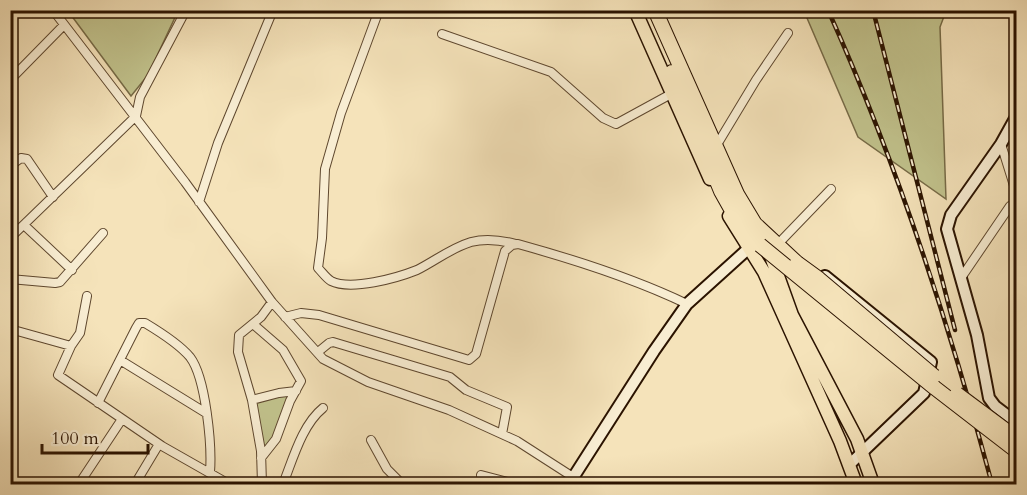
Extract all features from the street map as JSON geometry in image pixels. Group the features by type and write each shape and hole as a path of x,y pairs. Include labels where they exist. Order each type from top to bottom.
{"highway":[{"path":"646,10 721,190 735,216 760,245 935,388 1017,451"},
{"path":"655,10 715,148 754,224 797,263 945,385 1017,438"}],"main road":[{"path":"635,10 702,164 725,208 764,272 856,484"},
{"path":"764,232 792,315 857,439 873,484"}],"street":[{"path":"54,10 136,116 272,302 323,359 368,382 449,410 517,441 574,482 654,351 687,304 749,248"},
{"path":"10,238 136,116 140,97 186,10"},
{"path":"199,202 218,143 273,10"},
{"path":"379,10 341,113 325,169 322,238 318,268 330,280 345,284 376,282 416,270 471,242 495,239 595,266 660,290 687,304"},
{"path":"10,80 64,25"},
{"path":"715,148 756,80 788,33"},
{"path":"442,34 551,72 603,118 612,123 616,124 671,94"},
{"path":"1017,117 1001,144 948,219 947,229 977,335 989,398 995,406 1017,422"},
{"path":"1001,144 1017,192"},
{"path":"10,166 21,158 27,159 53,197"},
{"path":"831,189 782,249 842,288 931,362 924,393 849,464"},
{"path":"961,278 1010,206 1017,205"},
{"path":"24,225 72,270"},
{"path":"10,279 60,282 103,233"},
{"path":"285,317 301,313 319,315 470,360 476,354 505,251 512,245 518,244"},
{"path":"87,296 80,333 71,346 58,375 159,444 229,484"},
{"path":"262,484 261,458 252,400 238,352 237,340 239,335 253,324 272,302"},
{"path":"98,403 139,323 149,325 184,352 193,362 211,441 211,474 208,484"},
{"path":"253,324 275,343 289,359 300,377 300,384 276,439 261,458"},
{"path":"10,329 71,346"},
{"path":"318,352 329,342 333,342 450,377 466,390 507,407 502,434"},
{"path":"120,360 206,413"},
{"path":"252,400 296,391"},
{"path":"283,484 312,418 323,408"},
{"path":"79,484 122,419"},
{"path":"371,440 387,469 402,484"},
{"path":"135,484 159,444"},
{"path":"481,475 515,484"}],"green space":[{"path":"68,11 178,11 148,75 131,96"},
{"path":"804,11 946,11 940,27 946,199 858,137"},
{"path":"291,394 273,439 263,452 254,402"}],"railway":[{"path":"828,10 877,126 920,244 958,364 992,484"},
{"path":"873,10 955,330"}]}
